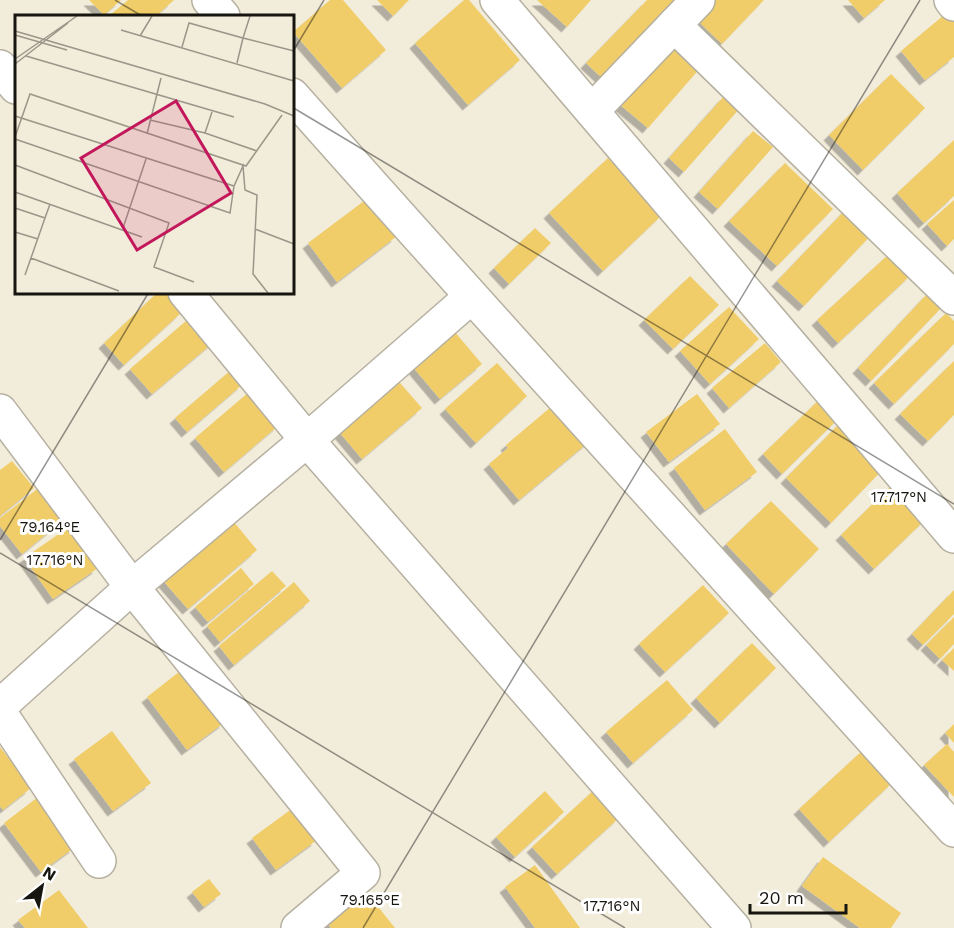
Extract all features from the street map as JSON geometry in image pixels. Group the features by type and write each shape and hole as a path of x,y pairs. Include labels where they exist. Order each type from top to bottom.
{"street":[{"path":"209,0 223,15"},
{"path":"496,0 954,536"},
{"path":"592,111 698,0"},
{"path":"951,0 954,4"},
{"path":"674,25 954,298"},
{"path":"0,67 15,86"},
{"path":"294,97 471,297 954,830"},
{"path":"187,294 307,440 734,928"},
{"path":"0,706 132,587 307,440 471,297"},
{"path":"0,411 132,587 363,873 298,928"},
{"path":"0,713 99,861"}],"building":[{"path":"89,0 121,0 104,15"},
{"path":"128,0 174,0 157,15 110,15"},
{"path":"330,0 343,0 386,50 342,88 294,31"},
{"path":"377,0 409,0 393,16"},
{"path":"464,0 469,0 520,60 468,105 415,43"},
{"path":"537,0 591,0 567,27"},
{"path":"647,0 676,0 601,77 586,63"},
{"path":"706,0 764,0 722,44 692,15"},
{"path":"848,0 885,0 864,18"},
{"path":"950,10 954,15 954,57 925,80 901,51"},
{"path":"672,41 701,67 648,128 618,103"},
{"path":"891,74 925,108 863,170 829,135"},
{"path":"725,95 740,108 684,172 669,158"},
{"path":"753,131 773,147 718,209 699,192"},
{"path":"954,140 954,196 924,223 897,193"},
{"path":"608,158 662,215 603,271 549,213"},
{"path":"785,163 833,209 777,266 729,221"},
{"path":"368,198 397,236 337,282 308,243"},
{"path":"954,200 954,239 947,246 927,224"},
{"path":"848,207 874,232 804,306 777,281"},
{"path":"535,228 551,243 509,284 494,268"},
{"path":"890,253 911,275 838,343 817,320"},
{"path":"690,276 719,305 673,349 644,320"},
{"path":"929,292 943,306 871,381 858,368"},
{"path":"156,294 167,294 182,312 124,365 104,343"},
{"path":"729,307 759,339 710,384 680,351"},
{"path":"946,313 954,321 954,344 894,404 874,383"},
{"path":"193,315 215,341 152,394 130,369"},
{"path":"448,324 482,364 440,399 407,360"},
{"path":"765,343 781,362 729,408 712,388"},
{"path":"954,361 954,415 928,441 900,414"},
{"path":"497,363 527,396 476,443 445,409"},
{"path":"231,370 243,384 187,432 175,418"},
{"path":"394,376 422,408 362,459 335,427"},
{"path":"249,392 279,425 224,472 195,438"},
{"path":"697,394 720,424 669,462 646,432"},
{"path":"821,398 840,417 782,474 763,454"},
{"path":"558,401 591,440 519,500 489,464 508,448 506,445"},
{"path":"842,421 887,465 831,523 786,478"},
{"path":"725,429 757,472 705,510 674,468"},
{"path":"12,461 34,488 0,516 0,470"},
{"path":"893,484 927,518 874,569 841,535"},
{"path":"41,486 66,518 22,554 0,526 0,518"},
{"path":"771,501 819,549 774,594 726,544"},
{"path":"229,516 257,550 188,609 159,576"},
{"path":"69,527 98,568 53,599 24,558"},
{"path":"241,568 254,584 208,622 195,607"},
{"path":"272,571 286,586 220,642 207,626"},
{"path":"294,582 310,601 234,665 219,646"},
{"path":"703,585 729,613 665,672 639,644"},
{"path":"954,590 954,614 923,645 912,634"},
{"path":"954,617 954,644 940,659 926,645"},
{"path":"752,643 776,668 720,723 696,698"},
{"path":"954,648 954,671 942,660"},
{"path":"184,668 225,722 187,750 147,697"},
{"path":"667,680 693,710 633,763 606,732"},
{"path":"954,724 954,743 945,733"},
{"path":"112,731 151,783 113,811 74,759"},
{"path":"947,744 954,752 954,797 924,765"},
{"path":"0,747 31,788 3,810 0,806"},
{"path":"863,750 893,782 829,842 799,809"},
{"path":"595,789 620,817 557,874 532,847"},
{"path":"545,791 564,812 515,857 496,837"},
{"path":"38,797 75,847 41,872 4,823"},
{"path":"293,808 317,840 276,870 252,838"},
{"path":"823,857 901,913 891,928 860,928 802,886"},
{"path":"535,865 580,928 535,928 505,887"},
{"path":"209,879 221,894 204,907 192,892"},
{"path":"360,884 395,928 331,928 321,915"},
{"path":"59,890 88,928 25,928 18,920"}]}
